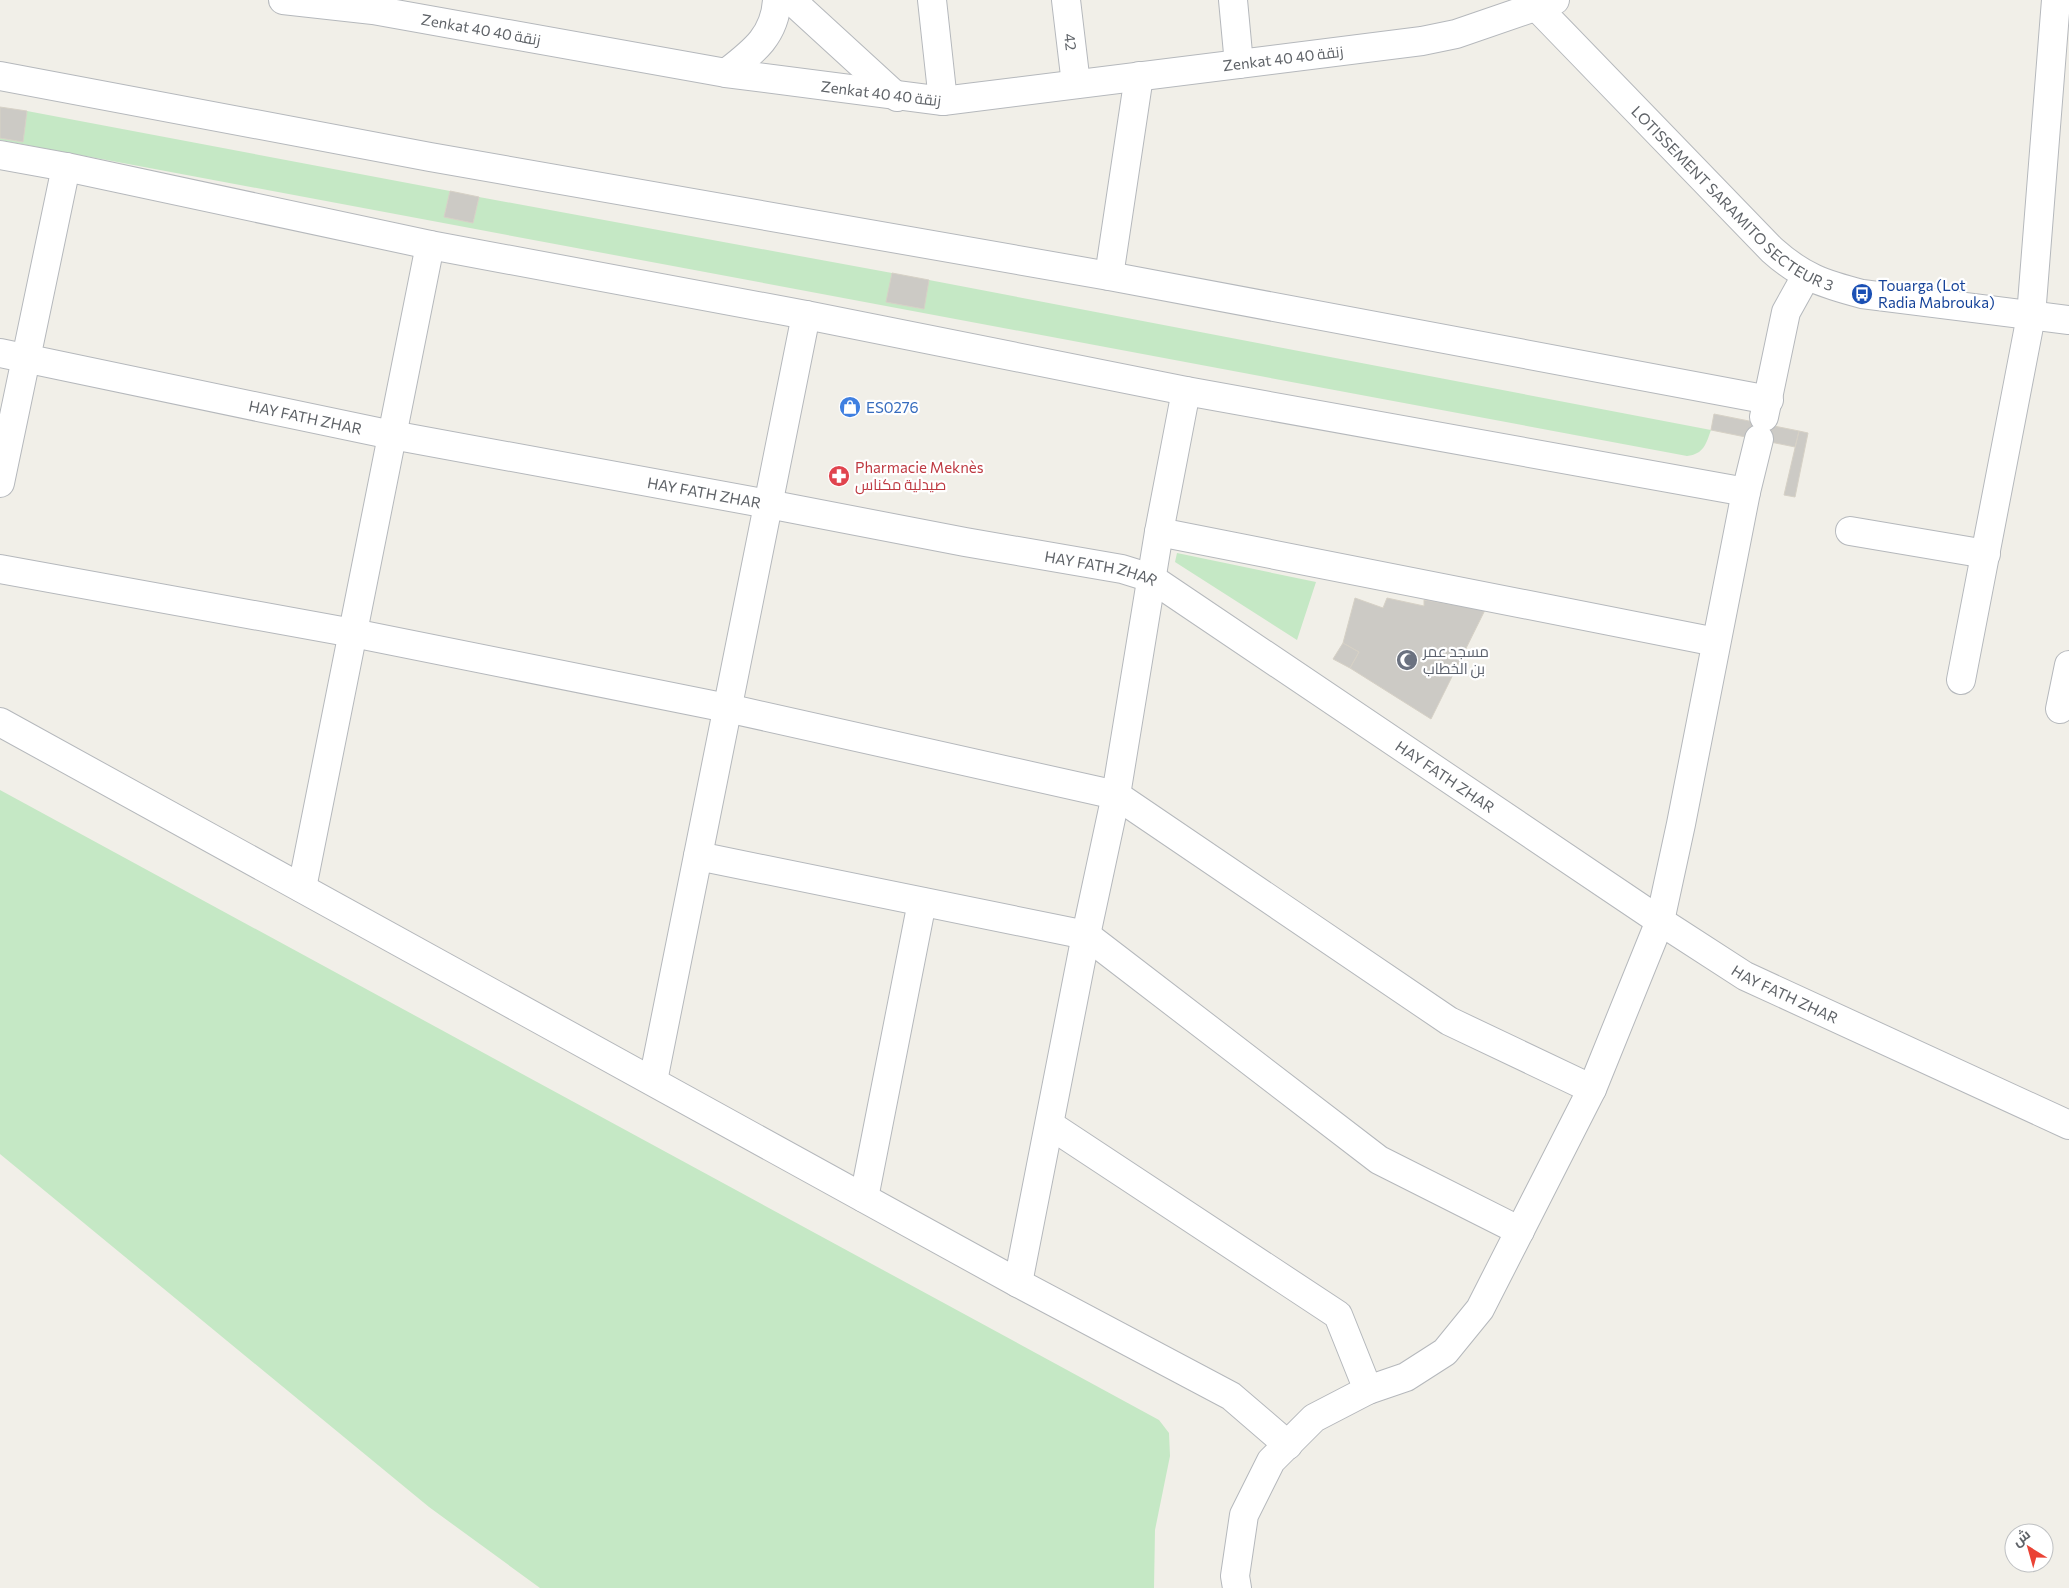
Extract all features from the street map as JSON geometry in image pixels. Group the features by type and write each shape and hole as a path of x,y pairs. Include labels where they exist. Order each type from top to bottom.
{"street":[{"name":"Zenkat 40 زنقة 40","path":"283,0 373,10 726,73 897,97 943,101 1422,41 1456,34 1540,2"},
{"path":"726,73 748,56 764,40 776,15 777,0"},
{"path":"791,0 897,97"},
{"path":"932,0 943,101"},
{"name":"42","path":"1066,0 1076,84"},
{"path":"1232,0 1239,64"},
{"path":"1961,680 2031,316 2056,0"},
{"name":"LOTISSEMENT SARAMITO SECTEUR 3","path":"1540,2 1772,250 1787,264 1806,276 1831,286 1862,294 2069,320"},
{"path":"0,76 430,157 1109,276 1764,421"},
{"path":"1109,276 1138,76"},
{"path":"0,156 66,167 430,245 806,315 1186,391 1746,492"},
{"path":"0,483 66,167"},
{"path":"302,888 430,245"},
{"path":"1237,1588 1235,1576 1244,1515 1271,1461 1314,1418 1368,1390 1406,1377 1445,1352 1480,1309 1592,1089 1660,921 1681,824 1746,492 1764,421 1786,312 1806,276"},
{"path":"653,1081 806,315"},
{"name":"HAY FATH ZHAR","path":"0,353 392,435 965,542 1122,569 1151,578 1660,921 1745,976 2069,1125"},
{"path":"1018,1284 1086,935 1116,796 1151,578 1186,391"},
{"path":"1850,531 1986,554"},
{"path":"1159,532 1716,642"},
{"path":"0,569 353,633 727,708 1116,796 1449,1021 1592,1089"},
{"path":"2060,709 2069,664"},
{"path":"0,722 1018,1284 1230,1396 1288,1444"},
{"path":"698,856 1086,935 1379,1160 1520,1231"},
{"path":"864,1198 922,902"},
{"path":"1050,1125 1338,1315 1368,1390"}],"green space":[{"path":"27,111 450,191 444,217 473,223 479,197 892,273 887,302 923,309 929,280 1711,430 1704,448 1693,455 1687,456 0,140 0,138 23,142"},
{"path":"1177,553 1316,582 1297,640 1175,562"},
{"path":"0,790 1159,1420 1169,1433 1170,1456 1155,1530 1154,1588 540,1588 429,1507 0,1154"}],"building":[{"path":"0,107 27,111 23,142 0,138"},
{"path":"450,191 479,197 473,223 444,217"},
{"path":"892,273 929,280 924,309 886,302"},
{"path":"1714,414 1799,431 1795,447 1711,430"},
{"path":"1799,431 1808,433 1795,497 1784,495"},
{"name":"مسجد عمر بن الخطاب","path":"1355,598 1383,608 1387,598 1424,606 1424,600 1485,610 1431,719 1350,668 1359,652 1343,643"},
{"path":"1343,643 1359,652 1350,668 1333,659"}],"place":[{"name":"Touarga (Lot Radia Mabrouka)","path":"1862,294"},
{"name":"ES0276","path":"850,407"},
{"name":"Pharmacie Meknès صيدلية مكناس","path":"839,476"},
{"name":"مسجد عمر بن الخطاب","path":"1407,660"}]}
